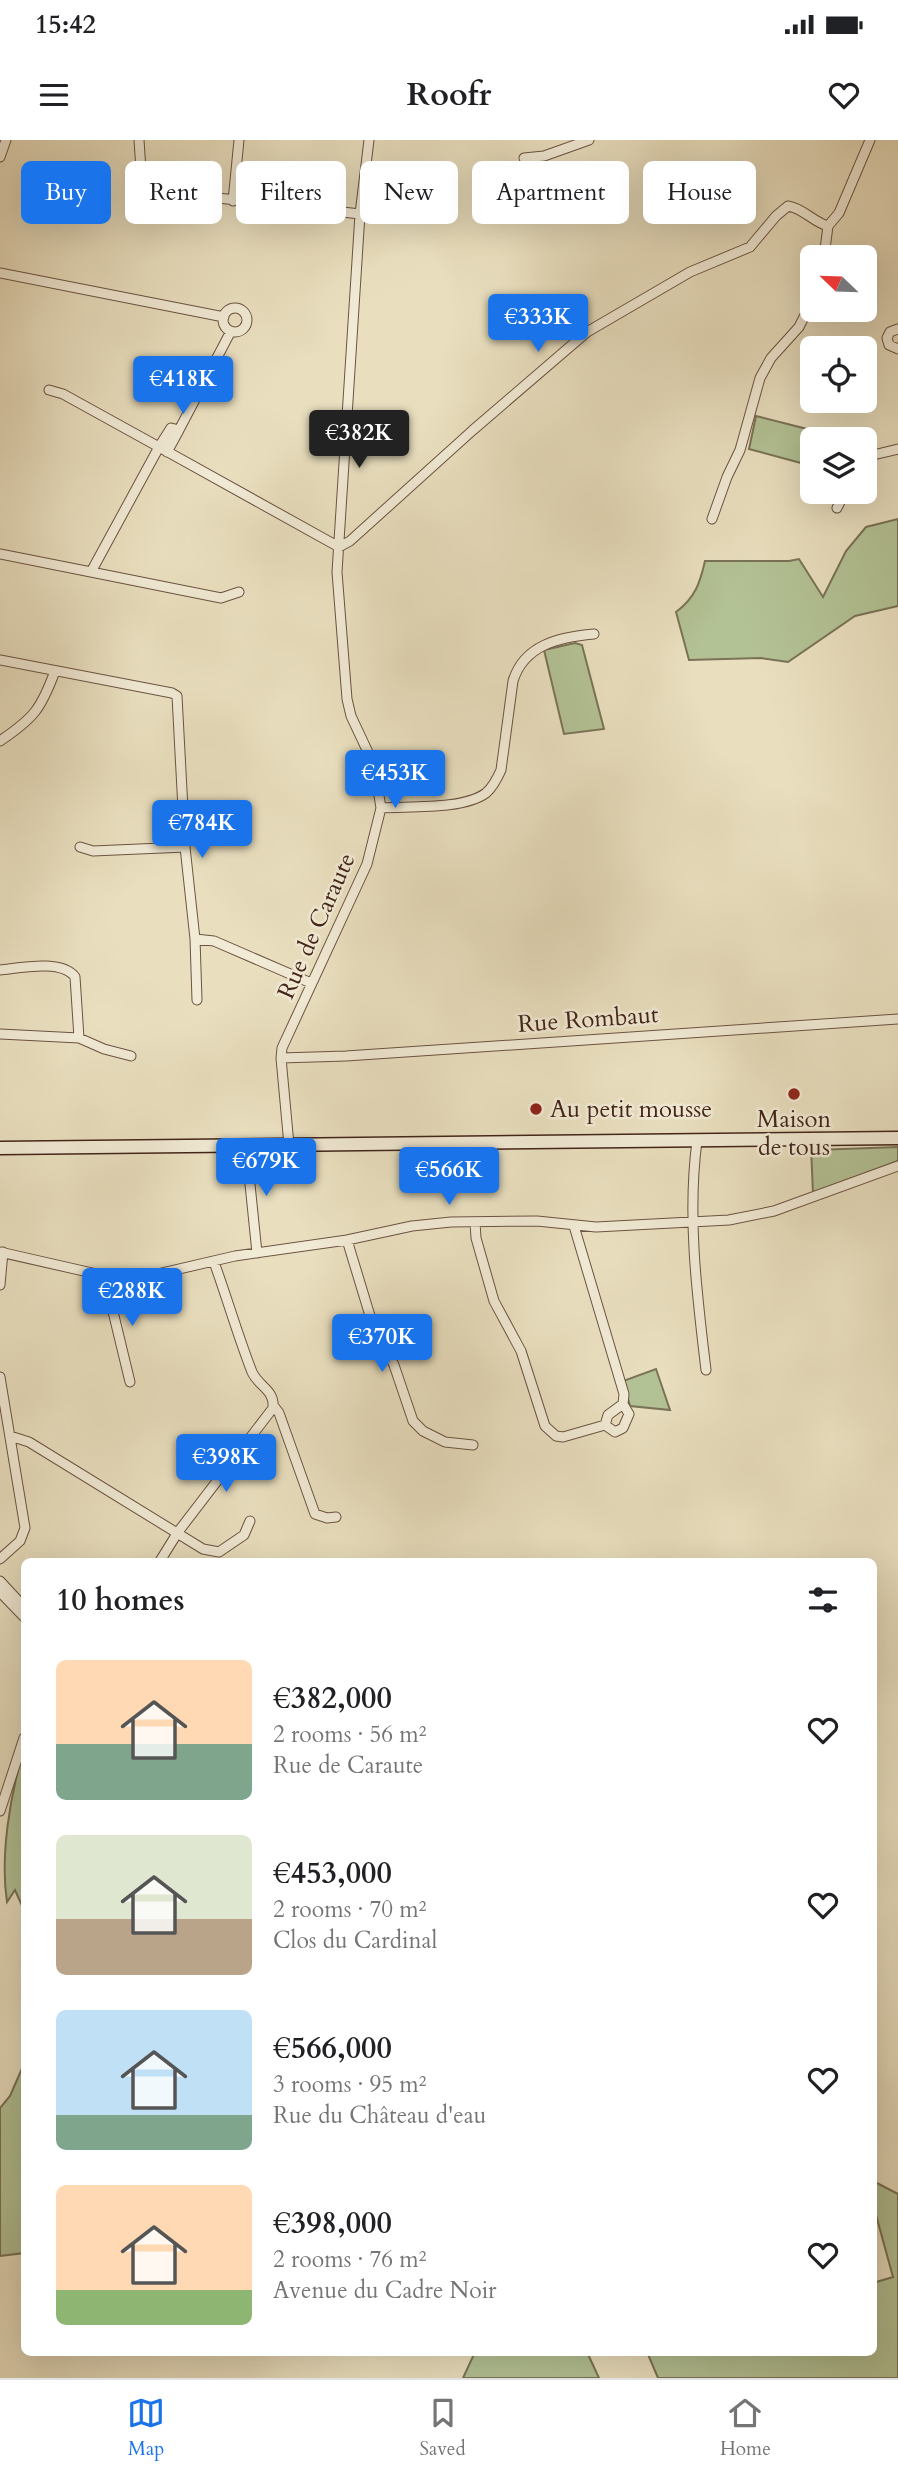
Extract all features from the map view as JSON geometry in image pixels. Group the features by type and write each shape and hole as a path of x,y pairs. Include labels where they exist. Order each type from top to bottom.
{"main road":[{"path":"0,1148 898,1138"}],"street":[{"path":"0,157 6,140"},
{"path":"139,140 141,170 148,184 164,191 360,214"},
{"path":"233,201 239,140"},
{"name":"Rue de Caraute","path":"366,161 369,140"},
{"path":"524,158 544,156 589,140"},
{"path":"826,245 828,226 839,214 870,140"},
{"path":"49,390 63,394 339,547 350,541 587,332 690,272 750,247 788,206 793,206 815,222 828,226"},
{"name":"Rue de Caraute","path":"289,1144 282,1048 367,864 381,808 374,765 351,716 347,699 337,572 360,214"},
{"path":"0,273 224,317"},
{"path":"236,308 246,314 246,325 242,330 231,331 224,323 224,317 231,309 236,308"},
{"path":"712,519 740,450 764,370 802,322"},
{"path":"898,329 890,332 887,338 890,345 898,349"},
{"path":"91,572 163,450 168,430 179,430 231,331"},
{"path":"877,454 898,449"},
{"path":"837,509 839,504"},
{"path":"0,554 221,598 239,592"},
{"path":"381,808 460,803 487,792 496,782 501,770 513,681 525,657 550,643 594,634"},
{"path":"0,660 172,693 178,702 197,1000"},
{"path":"0,741 27,723 38,710 55,671"},
{"path":"80,847 93,851 186,847"},
{"path":"195,939 214,941 311,983"},
{"path":"0,970 57,966 71,971 75,977 79,1038"},
{"name":"Rue Rombaut","path":"281,1058 346,1056 898,1019"},
{"path":"0,1034 79,1038 104,1049 131,1056"},
{"path":"697,1141 694,1223 699,1311 706,1370"},
{"path":"246,1145 257,1253"},
{"path":"0,1285 2,1252 110,1277 136,1279 257,1253 347,1240 412,1226 451,1222 537,1221 574,1226 616,1227 740,1219 774,1211 898,1167"},
{"path":"475,1222 476,1238 494,1301 520,1351 545,1426 556,1436 563,1437 605,1425"},
{"path":"574,1226 624,1394 623,1404 629,1414 623,1428 615,1432 605,1425"},
{"path":"347,1240 371,1319 394,1365 413,1421 423,1431 445,1441 473,1445"},
{"path":"162,1558 178,1532 272,1409 271,1392 253,1374 214,1262"},
{"path":"110,1277 109,1295 131,1382"},
{"path":"0,1377 25,1528 20,1541 0,1559"},
{"path":"605,1425 608,1415 623,1404"},
{"path":"272,1409 279,1413 315,1514 327,1518 336,1517"},
{"path":"10,1436 29,1442 203,1549 219,1552 244,1535 250,1521"},
{"path":"0,1581 21,1604"},
{"path":"0,1592 21,1614"},
{"path":"0,1811 21,1747"}],"green space":[{"path":"756,416 800,427 800,463 749,449"},
{"path":"898,519 898,606 855,616 788,662 761,658 689,660 676,612 696,589 705,561 799,559 823,597 846,551 866,527"},
{"path":"575,643 582,645 604,729 564,734 544,650"},
{"path":"811,1147 815,1150 898,1147 898,1161 813,1193"},
{"path":"656,1369 670,1410 630,1406 623,1381"},
{"path":"21,1760 21,1903 15,1890 7,1902 5,1884 6,1846 14,1786"},
{"path":"21,2071 21,2253 0,2256 0,2108 10,2096"},
{"path":"877,2183 898,2194 898,2378 658,2378 649,2356 877,2356 877,2282 893,2277 877,2219"},
{"path":"473,2356 589,2356 599,2378 463,2378"}],"place":[{"name":"Maison de tous","path":"794,1094"},
{"name":"Au petit mousse","path":"536,1109"}]}
